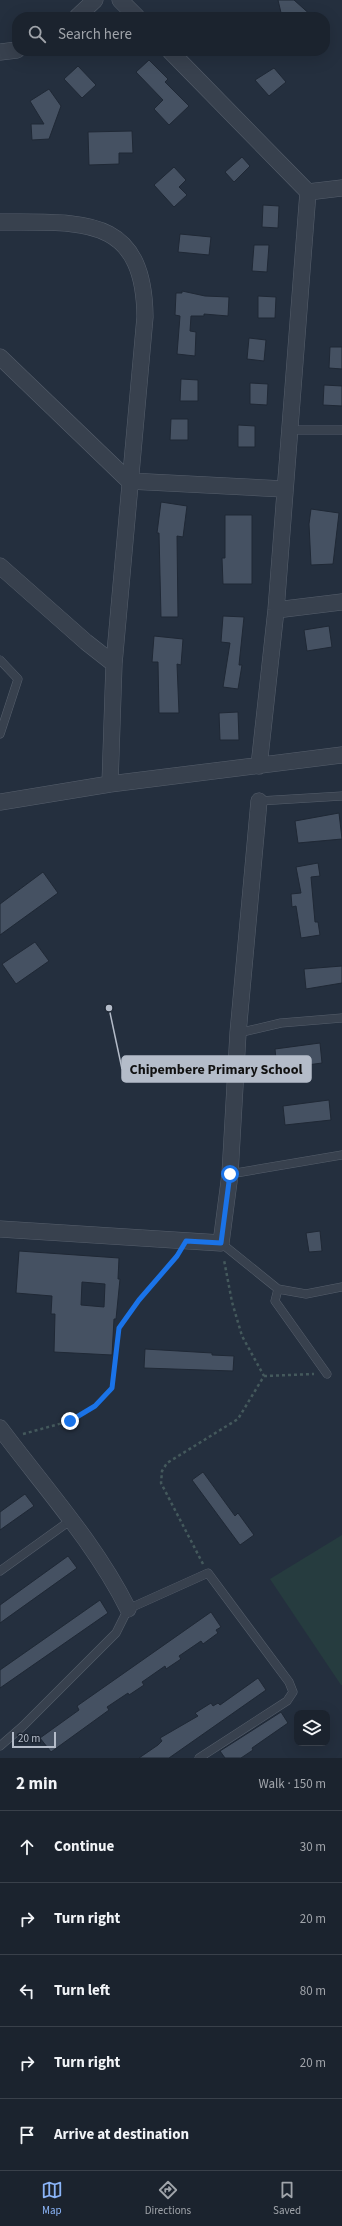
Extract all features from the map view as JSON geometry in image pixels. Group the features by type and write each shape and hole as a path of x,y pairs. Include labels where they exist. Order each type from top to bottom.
{"street":[{"path":"82,12 95,0"},
{"path":"120,0 132,12"},
{"path":"0,52 12,51"},
{"path":"175,56 308,192 288,430 276,610 259,766"},
{"path":"308,192 342,188"},
{"path":"0,222 73,223 94,226 115,237 134,257 145,292 145,317 114,664 110,784"},
{"path":"0,357 130,480 284,489"},
{"path":"0,566 86,642 114,664"},
{"path":"276,610 342,602"},
{"path":"0,802 110,784 342,755"},
{"path":"0,1229 221,1243 230,1174 238,1033 259,801"},
{"path":"4,1433 71,1520 117,1586 128,1609"}],"lane":[{"path":"288,430 342,430"},
{"path":"0,660 18,679 0,734"},
{"path":"259,801 342,796"},
{"path":"238,1033 281,1023 342,1018"},
{"path":"230,1174 342,1155"},
{"path":"221,1243 278,1289 306,1294 342,1287"},
{"path":"278,1289 275,1301 327,1374"},
{"path":"0,1571 71,1520"},
{"path":"0,1746 24,1726 116,1633 128,1609 208,1573 290,1682 293,1692 287,1701 199,1758"}],"path":[{"path":"4,1433 70,1421 95,1406 112,1388 119,1328 139,1300 177,1256 186,1241"},
{"path":"221,1243 232,1302 242,1336 264,1376"},
{"path":"264,1376 327,1374"},
{"path":"208,1573 161,1483 162,1471 167,1463 238,1419 264,1376"}],"green space":[{"path":"342,1535 342,1685 341,1685 270,1579"}],"building":[{"path":"278,0 294,0 307,12 281,12"},
{"path":"149,60 168,79 165,82 189,106 169,125 154,109 163,100 136,72"},
{"path":"78,66 96,85 82,98 64,79"},
{"path":"274,68 286,82 269,96 255,80"},
{"path":"49,89 61,106 49,139 32,140 31,124 44,124 30,101"},
{"path":"132,131 133,153 119,153 119,164 89,165 88,132"},
{"path":"242,157 250,166 234,182 225,172"},
{"path":"174,167 186,180 179,187 187,195 174,207 154,185"},
{"path":"263,205 279,206 278,228 262,227"},
{"path":"180,234 211,237 209,255 178,252"},
{"path":"254,245 269,245 267,272 252,271"},
{"path":"182,291 205,296 229,297 228,316 204,314 204,316 191,316 190,331 196,332 195,356 177,354 180,316 175,315 176,293 182,293"},
{"path":"258,296 276,297 275,318 258,318"},
{"path":"249,338 266,340 264,361 247,359"},
{"path":"330,347 342,347 342,369 329,368"},
{"path":"181,379 198,380 198,401 180,401"},
{"path":"250,383 268,384 267,405 250,404"},
{"path":"324,385 342,386 342,406 323,405"},
{"path":"171,419 188,419 188,440 170,440"},
{"path":"238,425 255,426 255,447 238,447"},
{"path":"161,502 187,506 183,537 177,536 178,617 161,617 159,533 157,533"},
{"path":"311,509 339,513 333,564 311,565 309,524"},
{"path":"225,515 252,515 252,584 223,584 222,558 225,558"},
{"path":"223,616 244,617 239,665 242,665 238,689 223,687 230,643 221,642"},
{"path":"329,626 332,647 307,651 304,630"},
{"path":"154,636 183,639 181,665 177,664 179,713 159,713 158,662 152,662"},
{"path":"238,712 239,740 220,740 219,713"},
{"path":"339,813 342,839 298,843 295,821"},
{"path":"318,863 320,876 311,877 315,922 318,922 320,935 301,938 296,906 292,907 291,894 301,893 296,867"},
{"path":"43,872 58,893 0,935 0,904"},
{"path":"35,942 49,961 16,984 2,964"},
{"path":"342,966 342,983 306,989 304,969"},
{"path":"320,1043 322,1063 277,1069 275,1049"},
{"path":"329,1100 331,1120 285,1125 283,1106"},
{"path":"320,1231 322,1251 309,1252 306,1233"},
{"path":"19,1251 119,1258 118,1279 120,1279 116,1319 114,1319 112,1355 54,1352 55,1314 51,1314 52,1296 16,1293","holes":["82,1282 105,1284 104,1307 81,1305"]},
{"path":"145,1349 212,1353 212,1355 234,1356 233,1371 144,1368"},
{"path":"203,1472 235,1516 238,1513 254,1535 240,1545 192,1480"},
{"path":"25,1494 34,1506 0,1530 0,1512"},
{"path":"68,1556 77,1568 0,1623 0,1605"},
{"path":"100,1600 108,1613 0,1688 0,1670"},
{"path":"211,1612 221,1627 216,1630 218,1633 203,1644 201,1641 179,1656 181,1659 166,1669 165,1666 142,1682 144,1685 129,1695 128,1693 107,1707 109,1710 51,1752 40,1738 79,1710 77,1706"},
{"path":"258,1678 266,1690 169,1758 139,1758 158,1745 162,1741 160,1738 198,1716 195,1713 211,1703 213,1706 218,1703 220,1705"},
{"path":"281,1712 288,1723 252,1748 253,1750 241,1758 225,1758 220,1751"}],"place":[{"name":"Chipembere Primary School","path":"109,1008"}],"route":[{"path":"70,1421 95,1406 112,1388 119,1328 139,1300 177,1256 186,1241 221,1243 230,1174"}]}
